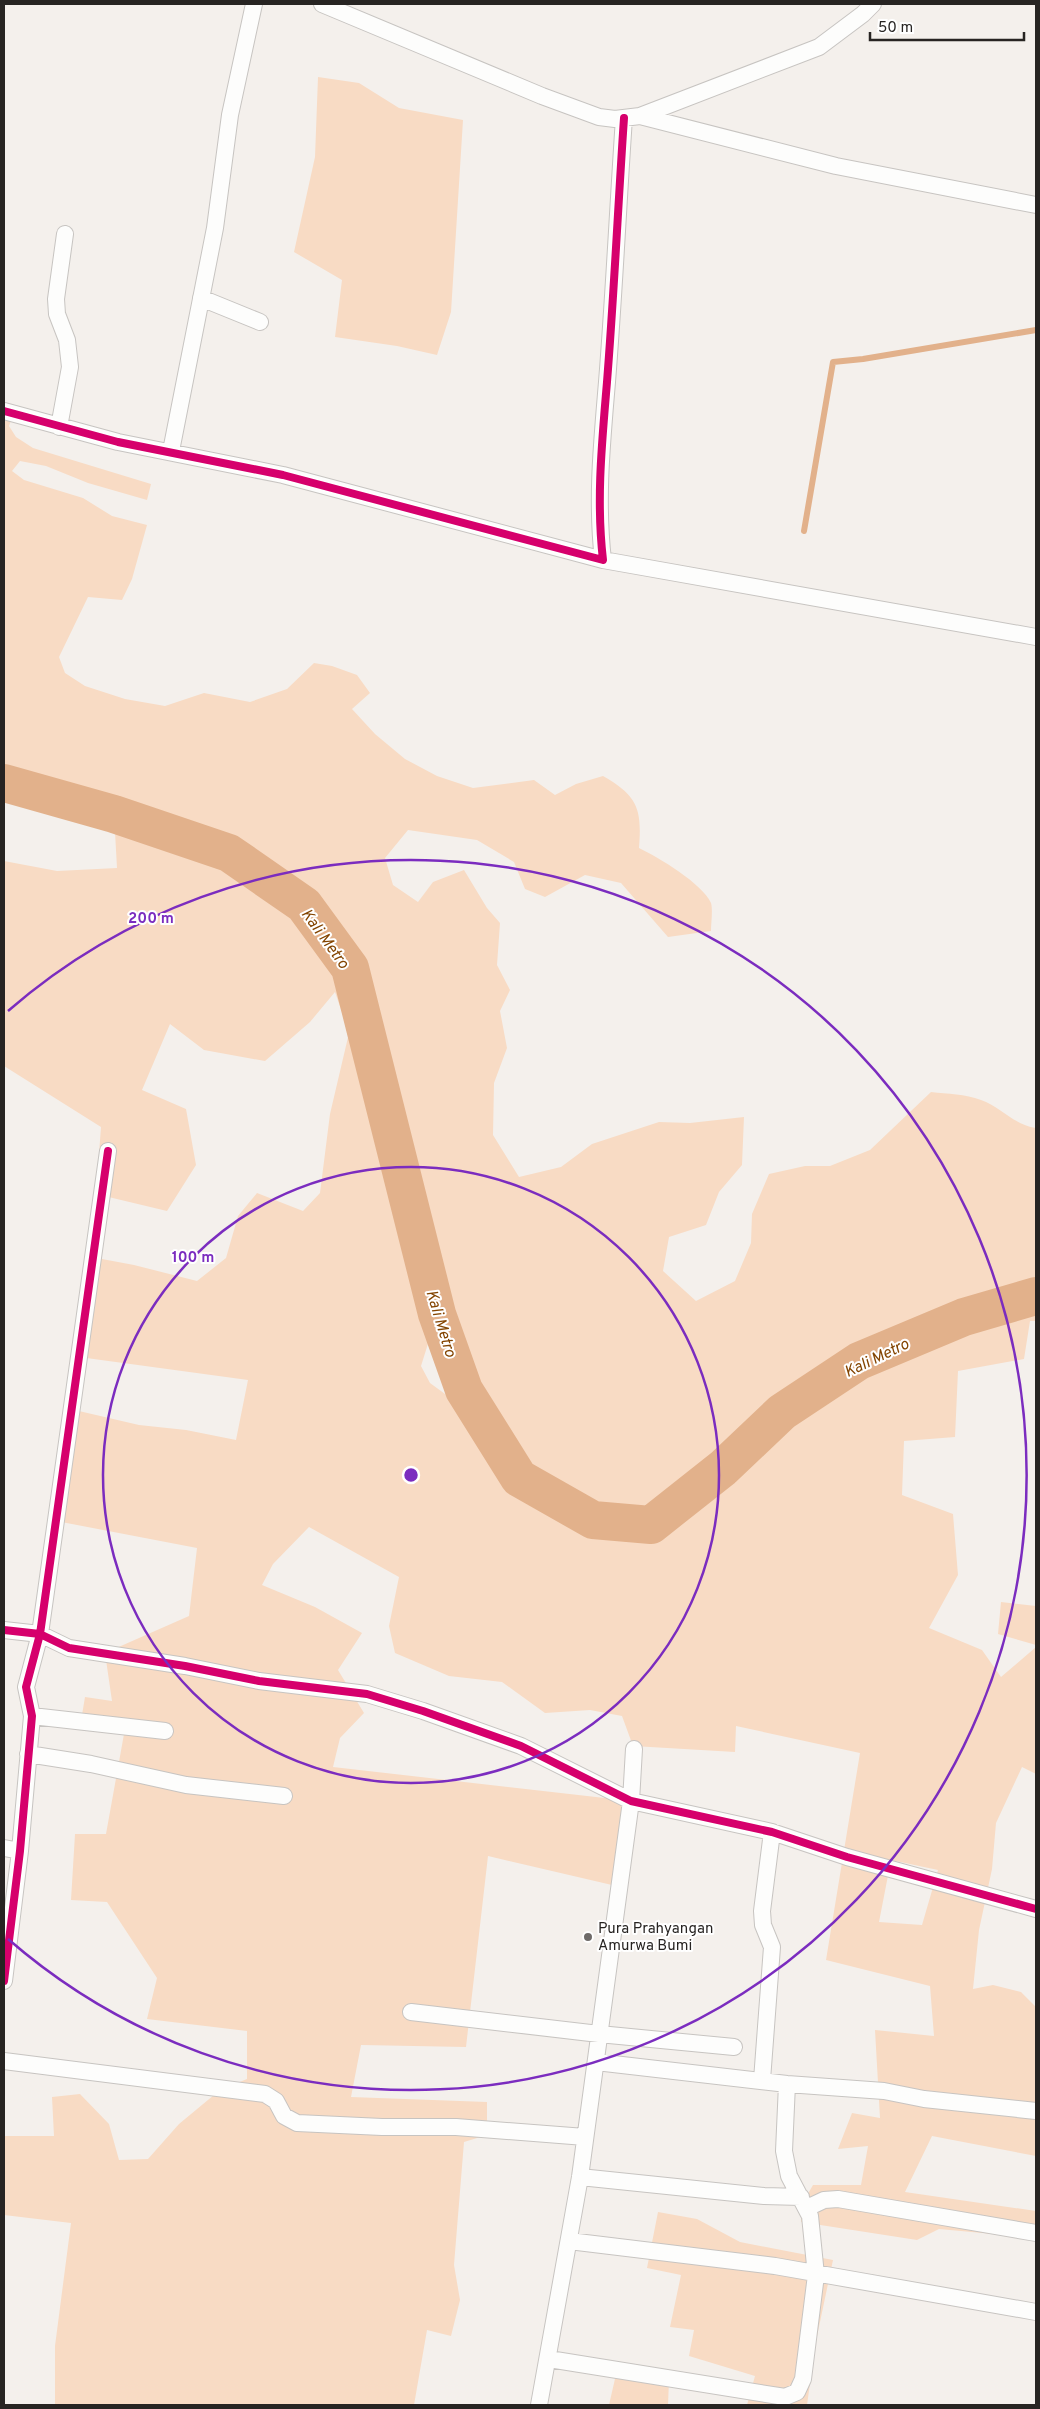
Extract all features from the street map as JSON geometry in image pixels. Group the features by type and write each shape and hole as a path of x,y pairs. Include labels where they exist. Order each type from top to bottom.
{"street":[{"path":"170,451 215,228 230,115 254,4"},
{"path":"322,4 542,96 599,117 632,117 836,166 1036,205"},
{"path":"632,117 819,47 863,14 873,4"},
{"path":"603,560 599,527 599,461 607,381 608,347 632,117"},
{"path":"59,427 70,367 67,340 57,314 56,299 65,234"},
{"path":"201,298 260,322"},
{"path":"4,411 59,427 283,475 603,560 1036,637"},
{"path":"4,1981 8,1906 20,1850 32,1716 26,1687 40,1634 108,1151"},
{"path":"4,1630 40,1634 69,1648 185,1666 259,1681 367,1694 423,1711 521,1746 631,1801 772,1832 847,1857 1036,1909"},
{"path":"32,1716 165,1731"},
{"path":"539,2405 549,2358 580,2177 631,1801 634,1749"},
{"path":"28,1754 91,1764 186,1785 284,1796"},
{"path":"762,2080 772,1947 763,1925 762,1911 772,1832"},
{"path":"4,1848 20,1850"},
{"path":"410,2012 599,2034 734,2047"},
{"path":"4,2061 265,2094 276,2101 284,2116 297,2123 382,2127 456,2127 585,2137"},
{"path":"596,2062 787,2084 884,2091 924,2099 1036,2111"},
{"path":"549,2358 784,2398 797,2392 803,2379 816,2275 810,2216 789,2176 784,2151 787,2084"},
{"path":"580,2177 764,2196 804,2202 838,2199 1036,2233"},
{"path":"569,2241 775,2266 816,2275 1036,2312"}],"shaded area":[{"path":"318,77 359,83 399,108 463,120 451,312 437,355 397,346 335,337 342,280 294,252 315,157"},
{"path":"4,405 16,407 9,426 16,437 33,448 151,484 147,500 88,483 46,466 20,461 12,471 24,480 83,498 112,516 147,525 132,579 122,600 88,597 59,657 65,673 85,686 125,699 165,706 204,693 250,702 287,689 314,663 332,666 357,675 370,693 352,709 375,734 405,759 437,776 473,788 534,780 555,795 576,784 603,776 615,783 631,797 638,813 640,823 639,848 690,880 711,903 711,931 668,937 621,883 585,875 545,897 525,889 514,862 477,840 408,830 385,858 393,885 418,902 433,882 464,870 487,908 500,923 497,965 510,990 500,1011 507,1048 494,1083 493,1135 519,1177 561,1167 592,1144 659,1122 690,1123 744,1117 742,1165 719,1192 706,1225 669,1237 663,1271 696,1301 735,1281 751,1243 752,1214 769,1174 805,1166 830,1166 870,1150 931,1092 963,1095 981,1100 1014,1120 1036,1128 1036,1321 1030,1321 1024,1359 958,1371 955,1437 904,1441 902,1495 953,1514 958,1575 929,1628 982,1650 1001,1677 1036,1647 1036,1774 1022,1767 996,1823 992,1869 979,1930 973,1989 993,1985 1021,1992 1036,2007 1036,2156 932,2136 905,2192 1036,2211 1036,2238 939,2229 917,2240 801,2222 802,2204 813,2185 861,2185 868,2146 838,2149 852,2113 880,2118 875,2030 934,2036 930,1986 826,1960 860,1753 736,1726 735,1752 633,1746 622,1716 590,1710 545,1713 502,1682 449,1676 395,1653 389,1626 399,1577 309,1527 273,1564 262,1585 315,1607 362,1633 338,1670 364,1713 340,1738 333,1767 631,1801 612,1885 488,1856 466,2047 361,2045 351,2097 487,2102 487,2135 464,2142 454,2265 460,2300 451,2336 427,2330 414,2405 55,2405 55,2346 71,2223 4,2215 4,2136 54,2136 52,2097 80,2094 109,2124 119,2160 148,2159 179,2124 220,2090 247,2079 247,2031 147,2019 157,1978 107,1902 71,1900 75,1834 106,1834 124,1734 80,1727 85,1697 112,1701 105,1653 189,1616 197,1548 51,1520 66,1408 139,1425 186,1430 236,1440 248,1380 79,1357 86,1256 134,1265 197,1281 226,1258 238,1216 257,1193 303,1211 320,1193 330,1114 349,1033 335,992 310,1022 265,1061 204,1050 170,1024 142,1090 186,1109 196,1165 167,1211 96,1194 101,1127 4,1066 4,861 57,871 117,868 114,814 4,783","holes":["437,1315 464,1390 482,1421 430,1383 421,1366","891,1860 938,1870 922,1925 879,1922"]},
{"path":"1001,1602 1036,1606 1036,1645 998,1634"},
{"path":"658,2212 697,2219 740,2242 833,2260 816,2341 807,2405 747,2405 755,2376 689,2356 694,2330 670,2327 681,2275 647,2268"},
{"path":"617,2370 669,2380 668,2405 609,2405"}],"waterway":[{"path":"804,531 833,362 863,359 1036,330"},
{"name":"Kali Metro","path":"4,783 114,814 229,853 304,905 350,968 437,1314 464,1390 519,1478 593,1520 651,1525 723,1468 782,1412 859,1361 964,1317 1036,1296"}],"cycle path":[{"path":"4,411 118,442 283,475 603,560 600,471 624,118"},
{"path":"4,1981 20,1851 32,1716 26,1687 40,1634 108,1151"},
{"path":"4,1630 40,1634 69,1648 185,1666 259,1681 367,1694 423,1711 521,1746 631,1801 772,1832 847,1857 1036,1909"}],"place":[{"name":"Pura Prahyangan Amurwa Bumi","path":"588,1937"}]}
